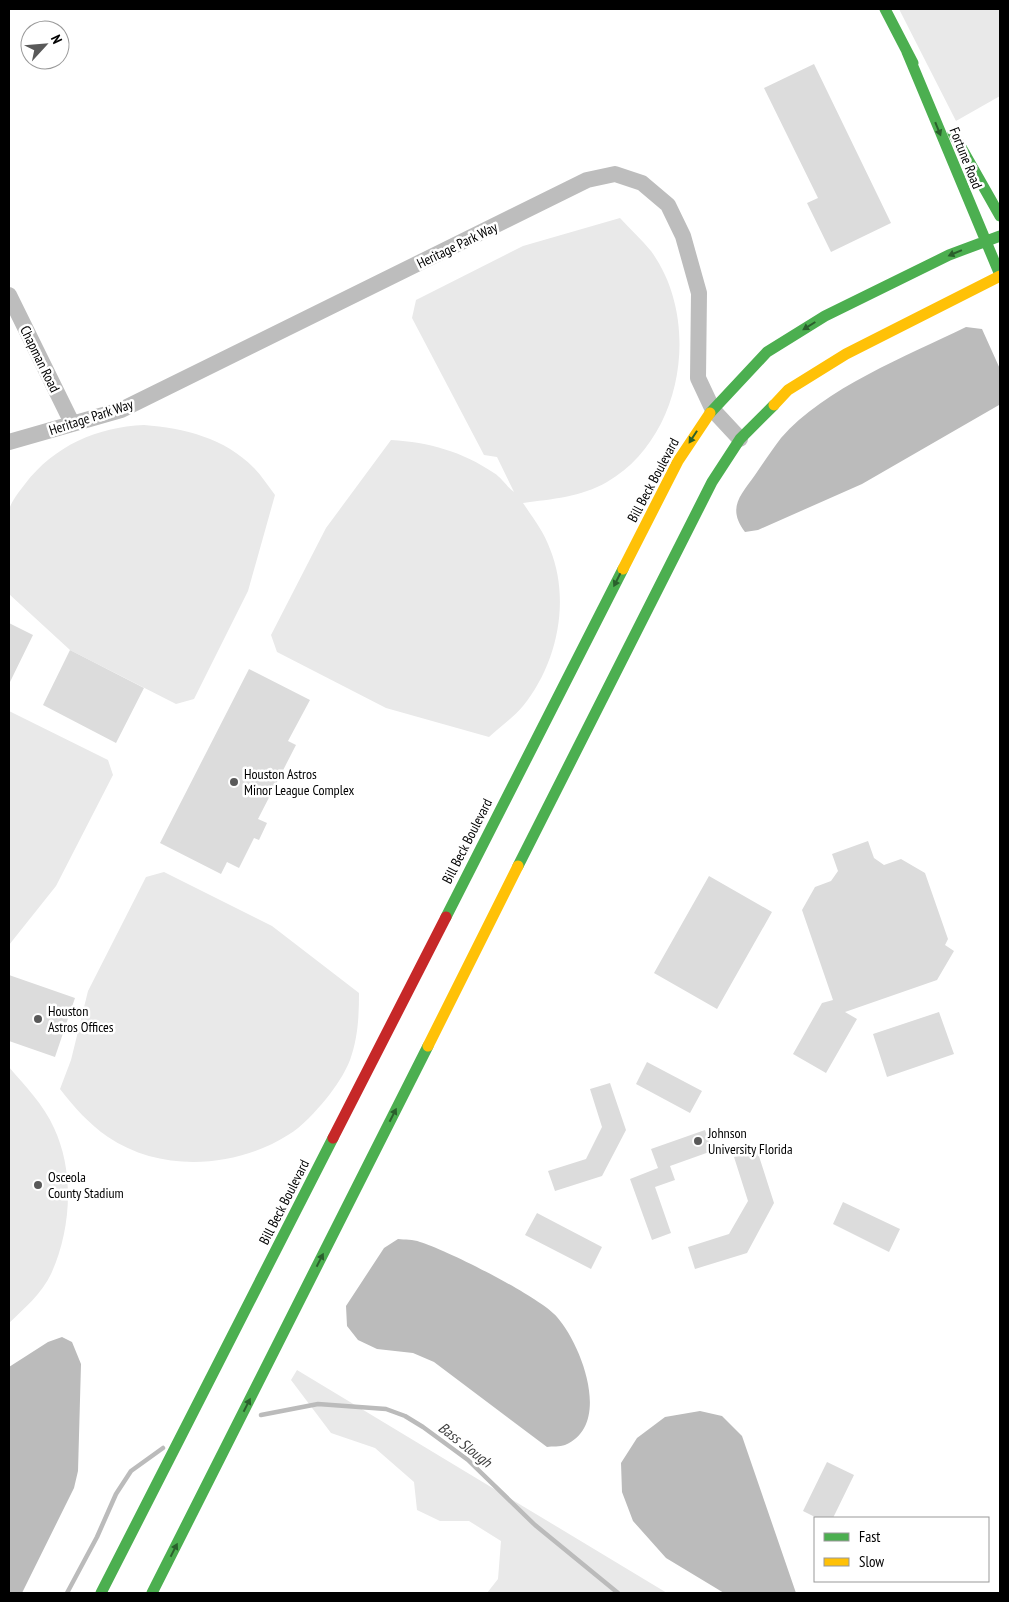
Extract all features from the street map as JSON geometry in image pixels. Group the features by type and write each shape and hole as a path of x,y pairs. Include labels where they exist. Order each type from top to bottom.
{"street":[{"name":"Fortune Road","path":"885,9 907,52 1000,216"},
{"name":"Fortune Road","path":"907,52 984,241 1000,275"},
{"name":"Heritage Park Way","path":"9,442 121,410 587,180 615,174 642,184 668,205 683,236 699,293 698,378 713,410 740,439"},
{"name":"Bill Beck Boulevard","path":"101,1593 678,461 713,410 767,352 826,316 950,255 1000,236"},
{"path":"152,1593 708,491 740,439 788,390 846,354 1000,275"},
{"name":"Chapman Road","path":"9,295 72,423"}],"shaded area":[{"path":"899,9 1000,9 1000,96 956,121"},
{"path":"620,218 651,251 667,279 676,310 680,343 677,376 668,408 653,437 633,462 607,482 587,491 566,497 523,503 548,543 556,569 560,610 552,652 545,671 523,706 489,737 386,708 277,652 271,635 326,528 391,440 419,443 445,449 470,459 500,477 514,492 497,457 484,455 412,318 416,300 523,246"},
{"path":"966,327 982,329 1000,369 999,405 862,484 758,530 745,532 740,524 736,509 740,496 781,438 799,420 843,389 868,375"},
{"path":"144,425 189,432 217,442 243,458 254,468 275,495 248,591 194,699 176,704 70,650 9,594 7,538 9,510 25,484 49,459 78,441 110,430"},
{"path":"9,711 108,760 113,775 56,886 9,945"},
{"path":"164,872 272,926 359,993 358,1027 353,1052 340,1080 326,1099 304,1123 288,1135 268,1146 222,1160 175,1161 151,1157 129,1149 94,1127 60,1089 71,1060 88,991 146,877"},
{"name":"Osceola County Stadium","path":"9,1067 40,1104 54,1128 61,1145 65,1164 68,1182 68,1201 63,1239 51,1274 38,1294 9,1323"},
{"path":"398,1239 417,1241 471,1264 532,1298 557,1317 575,1346 583,1364 588,1384 590,1403 587,1420 579,1435 565,1445 547,1447 434,1362 413,1353 377,1349 358,1340 347,1326 346,1306 384,1248"},
{"path":"62,1337 72,1342 81,1364 78,1471 74,1488 22,1593 9,1593 9,1367 48,1342"},
{"path":"297,1370 667,1593 487,1593 498,1579 501,1541 469,1521 440,1521 417,1510 414,1482 375,1448 331,1433 291,1380"},
{"path":"700,1411 722,1416 742,1436 796,1593 724,1593 666,1558 633,1521 622,1492 621,1463 637,1438 665,1417"}],"building":[{"path":"814,64 891,223 831,252 807,203 818,198 764,88"},
{"path":"9,623 33,635 9,684"},
{"path":"70,650 144,688 116,743 43,705"},
{"name":"Houston Astros Minor League Complex","path":"249,669 310,700 288,741 296,745 258,819 267,823 259,840 254,838 239,868 227,862 221,874 160,843"},
{"path":"868,841 874,858 884,865 901,859 925,873 948,939 945,945 954,951 937,980 845,1012 857,1019 826,1073 793,1054 822,1003 833,1000 802,910 815,887 831,881 838,871 832,854"},
{"path":"709,876 772,912 717,1009 654,973"},
{"name":"Houston Astros Offices","path":"9,975 75,998 55,1057 9,1041"},
{"path":"939,1012 954,1054 887,1077 873,1034"},
{"path":"647,1062 702,1091 690,1113 636,1084"},
{"path":"610,1083 626,1130 602,1176 555,1191 548,1171 586,1159 602,1127 590,1089"},
{"path":"705,1130 712,1151 670,1166 675,1180 655,1187 671,1233 652,1240 630,1179 658,1168 651,1149"},
{"path":"757,1150 774,1203 747,1253 695,1269 688,1247 729,1234 748,1201 734,1157"},
{"path":"843,1202 900,1229 889,1252 833,1224"},
{"path":"537,1213 602,1247 591,1269 525,1235"},
{"path":"827,1462 854,1475 833,1517 815,1517 803,1511"}],"waterway":[{"name":"Bass Slough","path":"261,1415 318,1404 386,1409 405,1416 468,1460 535,1525 618,1593"},
{"name":"Bass Slough","path":"67,1593 97,1537 116,1494 131,1471 163,1448"}],"traffic: fast":[{"path":"885,9 913,63"},
{"path":"907,52 1000,275"},
{"path":"953,133 1000,216"},
{"path":"710,413 767,352 825,316 949,255 1000,236"},
{"path":"518,866 712,482 740,439 774,405"},
{"path":"446,917 623,569"},
{"path":"152,1593 428,1046"},
{"path":"101,1593 333,1138"}],"traffic: slow":[{"path":"774,405 788,390 846,354 1000,276"},
{"path":"623,569 678,461 710,413"},
{"path":"428,1046 518,866"}],"traffic: jam":[{"path":"333,1138 446,917"}],"place":[{"name":"Houston Astros Minor League Complex","path":"234,782"},
{"name":"Houston Astros Offices","path":"38,1019"},
{"name":"Johnson University Florida","path":"698,1141"},
{"name":"Osceola County Stadium","path":"38,1185"}]}
